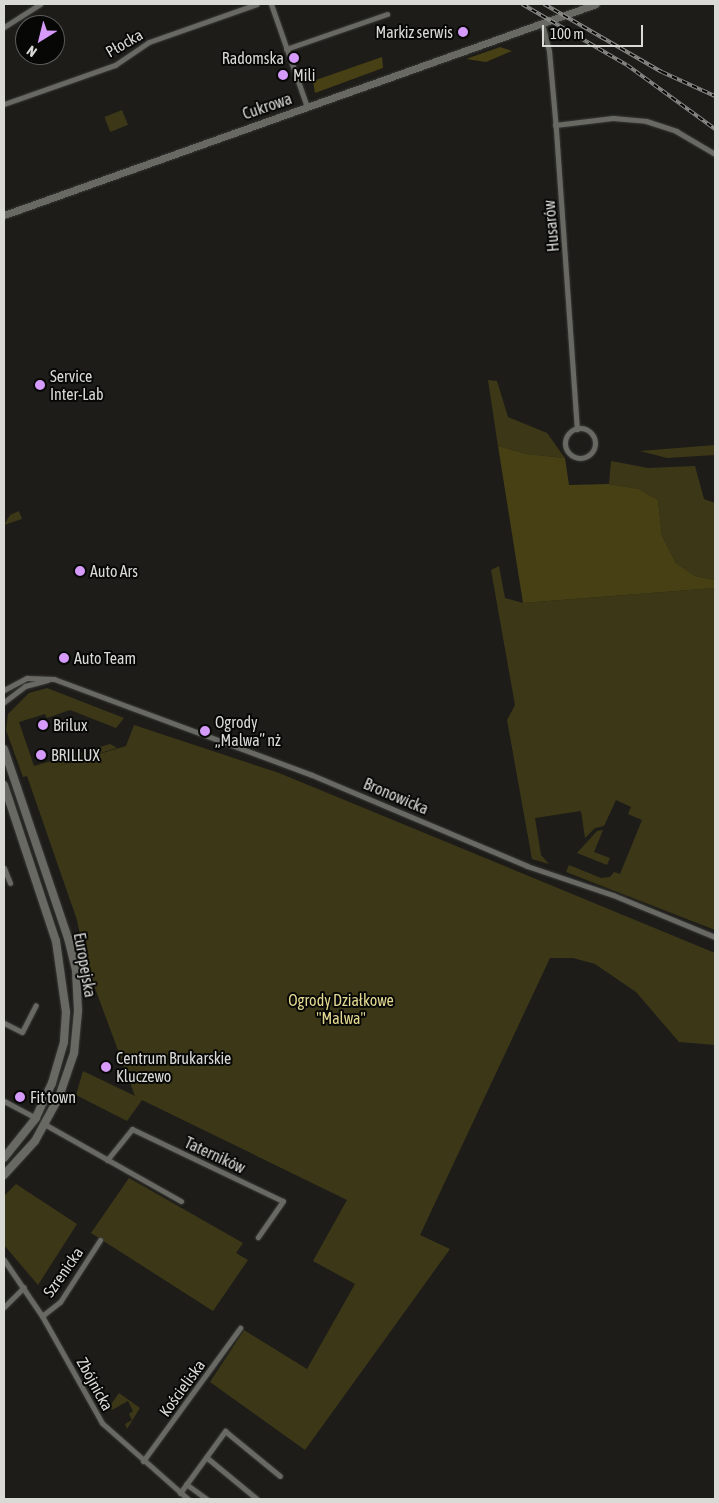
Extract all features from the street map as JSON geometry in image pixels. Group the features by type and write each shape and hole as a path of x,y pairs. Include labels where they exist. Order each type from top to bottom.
{"main road":[{"name":"Europejska","path":"4,749 62,917 77,984 77,1030 71,1065 46,1125 4,1175"},
{"name":"Europejska","path":"4,785 49,919 65,990 66,1020 62,1052 52,1084 36,1118 4,1158"}],"street":[{"path":"4,26 40,4"},
{"name":"Płocka","path":"4,104 115,65 149,42 257,4"},
{"path":"270,4 306,107"},
{"name":"Cukrowa","path":"4,214 596,4"},
{"path":"286,49 387,14"},
{"name":"Husarów","path":"542,23 549,53 577,428"},
{"path":"555,125 613,118 641,120 676,131 715,154"},
{"name":"Husarów","path":"577,428 588,431 594,439 593,450 583,457 572,455 566,445 568,434 577,428"},
{"name":"Bronowicka","path":"4,690 34,677 65,683 312,775 532,868 613,895 715,937"},
{"name":"Bronowicka","path":"4,702 36,682 65,683"},
{"path":"4,870 10,883"},
{"path":"4,1023 22,1032 36,1004"},
{"path":"4,1101 36,1118"},
{"path":"46,1125 182,1201"},
{"name":"Taterników","path":"108,1160 132,1129 283,1201 258,1237"},
{"name":"Szrenicka","path":"42,1316 60,1302 100,1240"},
{"name":"Zbójnicka","path":"4,1260 42,1316 102,1423 143,1462 188,1499"},
{"path":"4,1307 24,1287"},
{"name":"Kościeliska","path":"143,1462 240,1328"},
{"path":"180,1492 225,1431 280,1476"},
{"path":"206,1457 257,1499"},
{"path":"186,1484 207,1499"}],"green space":[{"path":"122,110 128,125 110,132 104,117"},
{"path":"488,380 497,381 508,417 547,433 565,458 527,454 498,446"},
{"path":"715,445 715,455 667,458 640,451"},
{"path":"611,461 648,468 695,466 704,499 715,503 715,580 695,576 676,563 662,536 658,500 639,489 609,484"},
{"path":"19,511 22,519 4,525 10,515"},
{"path":"499,566 505,598 523,603 715,588 715,930 566,872 569,865 601,878 610,877 614,872 620,874 642,820 628,814 631,807 616,800 604,826 595,828 585,838 581,811 535,818 541,855 549,864 532,859 507,720 515,705 491,570"},
{"name":"Ogrody Działkowe \"Malwa\"","path":"47,688 124,718 116,728 70,710 47,718 45,714 19,722 34,766 110,744 117,748 42,771 126,746 134,725 279,773 715,953 715,1045 679,1042 636,992 595,964 573,958 550,958 420,1235 450,1249 305,1450 210,1382 244,1330 307,1369 355,1284 313,1261 347,1200 142,1100 127,1121 76,1095 83,1071 135,1096 86,964 77,920 27,776 23,777 6,730 8,714 29,693"},
{"path":"603,830 594,852 610,858 607,865 577,853 597,831"},
{"path":"129,1178 243,1243 236,1253 248,1260 213,1311 91,1233"},
{"path":"16,1184 77,1224 38,1285 4,1245 4,1196"},
{"path":"119,1393 140,1408 127,1429 125,1424 132,1420 129,1414 133,1411 128,1401 112,1410 110,1406"}],"shaded area":[{"path":"500,47 512,51 486,62 466,59"},
{"path":"382,57 383,68 315,93 313,81"},
{"path":"498,446 527,454 565,458 569,485 609,484 639,489 658,500 662,536 676,563 695,576 715,580 715,588 523,603"}],"railway":[{"path":"522,4 627,65 715,129"},
{"path":"544,4 662,72 715,96"}],"place":[{"name":"Markiz serwis","path":"463,32"},
{"name":"Radomska","path":"294,58"},
{"name":"Mili","path":"283,75"},
{"name":"Service Inter-Lab","path":"40,385"},
{"name":"Auto Ars","path":"80,571"},
{"name":"Auto Team","path":"64,658"},
{"name":"Brilux","path":"43,725"},
{"name":"Ogrody „Malwa” nż","path":"205,731"},
{"name":"BRILLUX","path":"41,755"},
{"name":"Centrum Brukarskie Kluczewo","path":"106,1067"},
{"name":"Fit town","path":"20,1097"}]}
